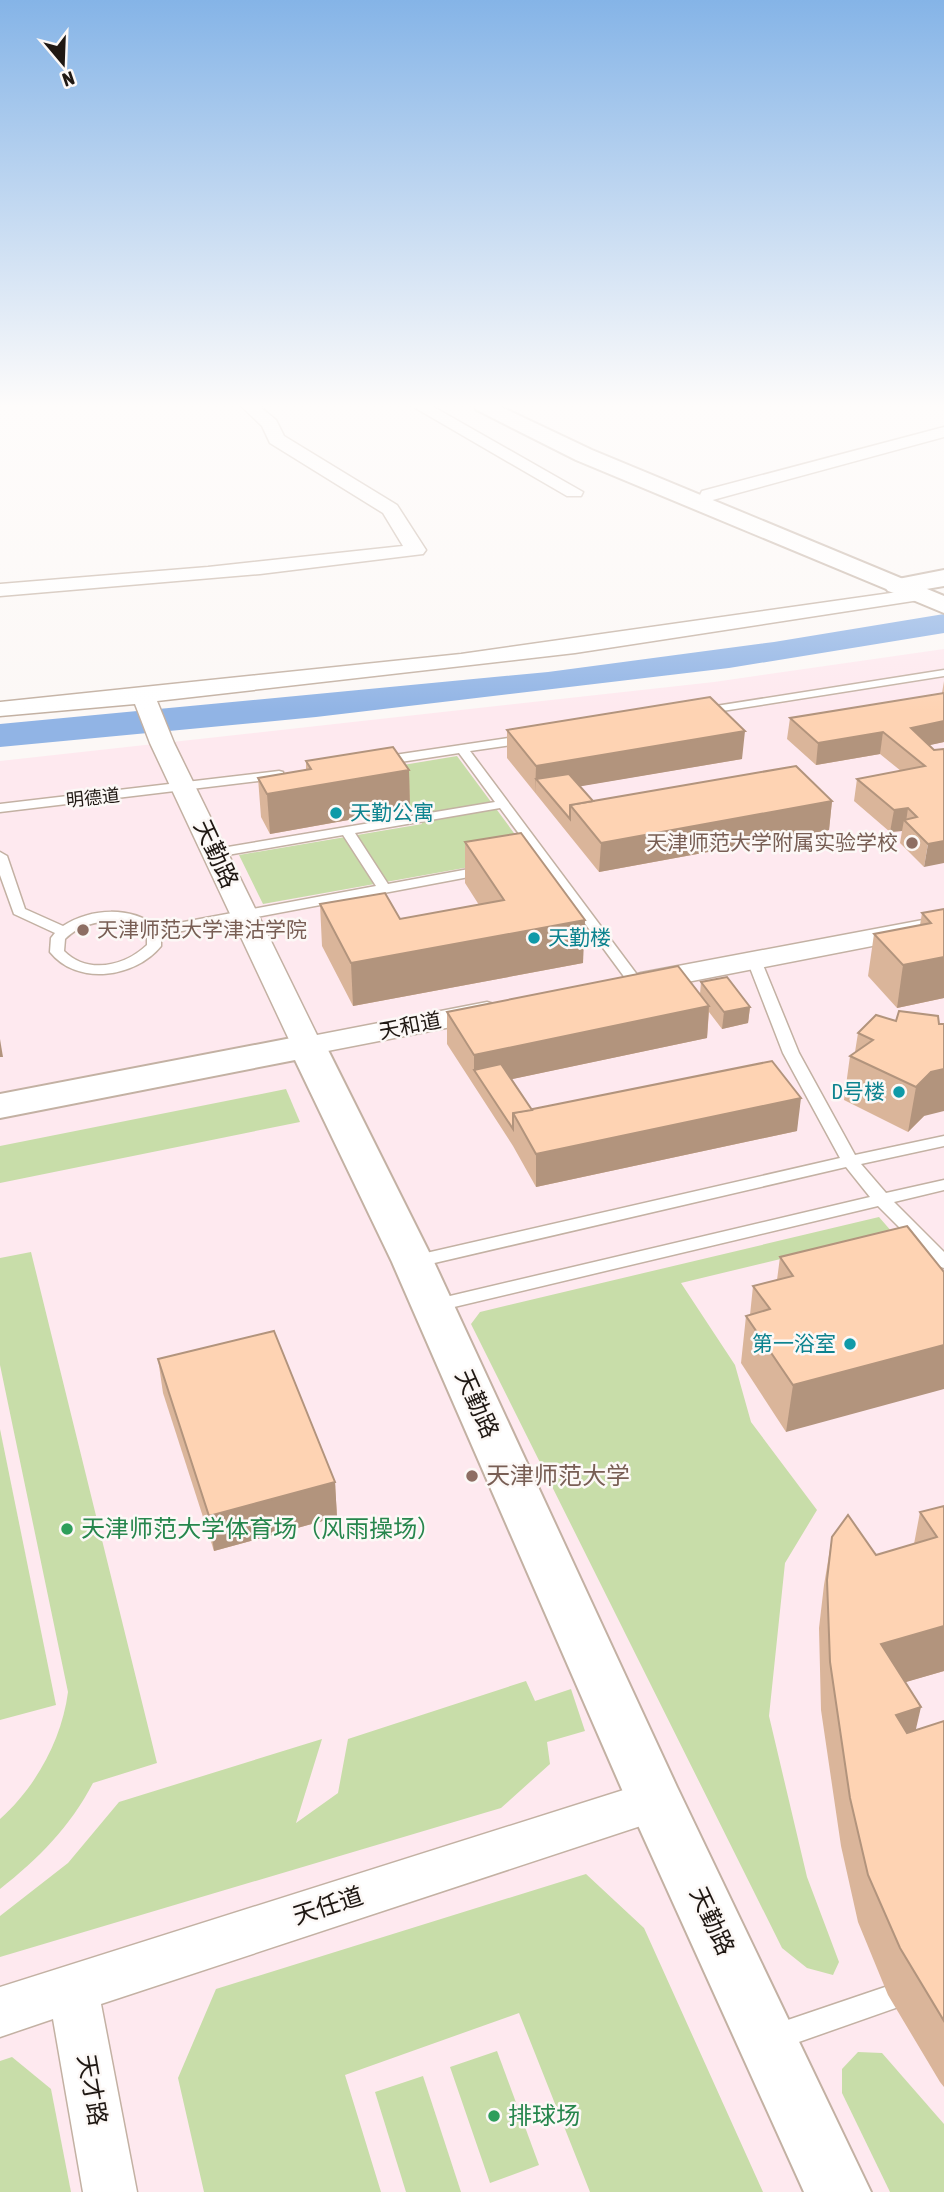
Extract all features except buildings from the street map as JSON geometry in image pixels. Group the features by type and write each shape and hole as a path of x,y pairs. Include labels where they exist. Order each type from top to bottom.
{"main road":[{"path":"723,508 925,586"},
{"path":"741,508 925,586 944,605"},
{"name":"天和道","path":"0,1106 307,1046"},
{"name":"天勤路","path":"307,1046 423,1284 656,1801 838,2192"}],"street":[{"path":"0,590 185,576 416,550 389,508"},
{"path":"0,709 146,702 448,664 734,625 925,586"},
{"name":"天勤路","path":"146,702 162,743 307,1046"},
{"path":"622,985 944,924"},
{"name":"天和道","path":"307,1046 513,1006"},
{"name":"天任道","path":"0,2012 656,1801"},
{"name":"天才路","path":"73,1989 110,2192"}],"lane":[{"path":"696,712 944,673"},
{"path":"365,763 544,736"},
{"path":"462,750 503,804 537,861 622,985"},
{"name":"明德道","path":"0,808 186,789 296,773"},
{"path":"216,853 503,804"},
{"path":"347,831 384,888"},
{"path":"0,856 19,911 64,932"},
{"path":"154,932 504,866"},
{"path":"120,916 142,922 154,932 154,946 149,953 130,964 104,969 79,967 61,958 56,945 64,932 95,918 120,916"},
{"path":"754,960 792,1054 849,1161 881,1199 944,1262"},
{"path":"423,1284 849,1161 944,1141"},
{"path":"423,1284 944,1185"},
{"path":"767,2040 944,1979"}],"shaded area":[{"name":"天津师范大学","path":"944,649 944,2192 0,2192 0,761 714,682"}],"green space":[{"path":"457,756 531,856 263,904 239,855 422,824 385,768"},
{"path":"286,1089 300,1122 0,1183 0,1146"},
{"path":"879,1217 892,1232 681,1283 735,1365 751,1422 817,1510 785,1563 769,1716 807,1877 839,1962 833,1975 807,1968 782,1948 471,1324 480,1312"},
{"name":"天津师范大学体育场（风雨操场）","path":"31,1252 157,1763 93,1783 74,1814 52,1841 0,1889 0,1819 25,1792 45,1761 60,1727 68,1692 0,1365 0,1258"},
{"name":"天津师范大学体育场（风雨操场）","path":"0,1429 56,1705 0,1720"},
{"path":"526,1681 535,1701 571,1689 585,1731 547,1742 550,1764 501,1808 0,1957 0,1916 68,1863 119,1802 322,1739 296,1823 338,1793 348,1739"},
{"path":"586,1874 644,1928 763,2192 590,2192 519,2013 345,2075 381,2192 204,2192 178,2078 216,1989"},
{"name":"排球场","path":"497,2051 539,2165 490,2183 450,2067"},
{"path":"858,2052 882,2053 944,2124 944,2192 890,2192 842,2093 842,2069"},
{"path":"12,2057 51,2089 71,2192 0,2192 0,2061"},
{"path":"423,2076 461,2192 406,2192 375,2092"}],"water":[{"path":"944,614 944,633 729,668 316,717 0,747 0,724 548,672 774,642"}],"place":[{"name":"天勤公寓","path":"336,813"},
{"name":"天津师范大学附属实验学校","path":"912,843"},
{"name":"天津师范大学津沽学院","path":"83,930"},
{"name":"天勤楼","path":"534,938"},
{"name":"D号楼","path":"899,1092"},
{"name":"第一浴室","path":"850,1344"},
{"name":"天津师范大学","path":"472,1476"},
{"name":"天津师范大学体育场（风雨操场）","path":"67,1529"},
{"name":"排球场","path":"494,2116"}]}
